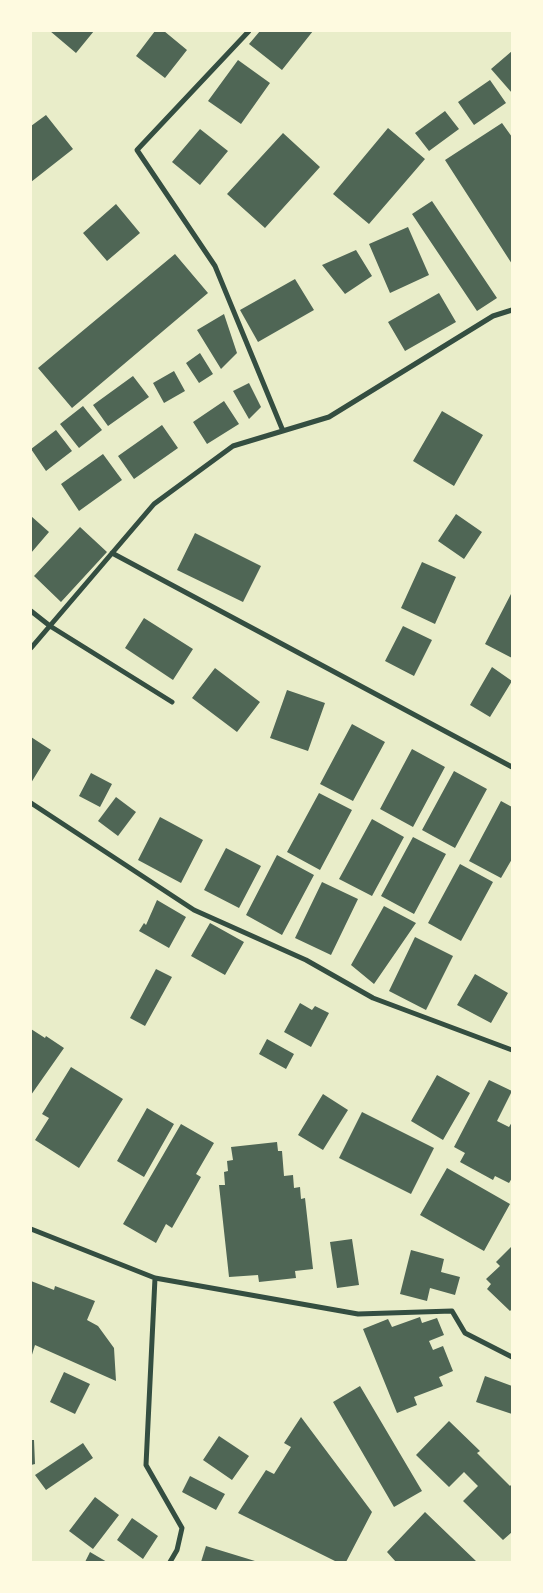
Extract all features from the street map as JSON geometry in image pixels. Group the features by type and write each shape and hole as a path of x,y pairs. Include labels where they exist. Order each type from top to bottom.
{"street":[{"path":"249,31 137,150 215,266 283,431"},
{"path":"31,648 154,504 233,446 330,417 493,316 512,310"},
{"path":"112,553 512,767"},
{"path":"31,611 50,626 172,702"},
{"path":"31,803 194,910 306,960 373,998 512,1050"},
{"path":"31,1229 155,1278 358,1314 452,1311 465,1333 512,1357"},
{"path":"155,1278 146,1465 182,1528 177,1550 170,1562"}],"building":[{"path":"50,31 94,31 76,53"},
{"path":"155,31 164,31 187,50 165,78 136,56"},
{"path":"260,31 313,31 282,70 249,44"},
{"path":"512,51 512,93 491,69"},
{"path":"238,60 270,83 241,124 208,101"},
{"path":"490,80 506,103 474,125 458,102"},
{"path":"445,111 459,129 429,151 415,133"},
{"path":"46,115 73,149 31,182 31,126"},
{"path":"502,123 512,137 512,264 445,160"},
{"path":"388,128 425,159 369,224 333,194"},
{"path":"200,129 228,151 200,185 172,162"},
{"path":"283,133 320,167 265,228 227,194"},
{"path":"432,201 497,298 477,311 412,214"},
{"path":"116,204 140,233 107,261 83,233"},
{"path":"408,227 429,275 390,293 369,244"},
{"path":"356,250 372,276 345,294 322,265"},
{"path":"175,254 208,293 72,408 38,368"},
{"path":"295,279 314,310 258,342 240,310"},
{"path":"439,293 456,322 405,351 388,322"},
{"path":"224,314 237,353 221,369 197,330"},
{"path":"200,353 213,374 199,383 186,363"},
{"path":"174,371 185,391 164,403 153,383"},
{"path":"133,376 149,397 108,426 93,405"},
{"path":"249,383 261,407 249,419 233,391"},
{"path":"224,401 239,424 207,444 193,422"},
{"path":"83,406 102,430 79,448 60,424"},
{"path":"442,411 483,435 454,486 413,461"},
{"path":"162,425 178,448 134,479 118,456"},
{"path":"56,430 72,451 46,471 31,449"},
{"path":"103,454 122,480 79,511 61,484"},
{"path":"456,514 482,532 464,559 438,541"},
{"path":"31,516 49,532 31,553"},
{"path":"80,527 107,552 61,602 34,576"},
{"path":"195,533 261,566 243,602 177,570"},
{"path":"422,562 456,577 435,624 401,608"},
{"path":"512,592 512,658 485,644"},
{"path":"144,618 193,649 173,680 125,648"},
{"path":"403,626 432,640 414,676 385,661"},
{"path":"492,667 512,681 490,717 470,705"},
{"path":"215,668 260,702 237,732 192,698"},
{"path":"287,690 325,703 308,751 270,738"},
{"path":"352,724 385,742 353,801 320,784"},
{"path":"31,737 51,750 31,783"},
{"path":"412,749 445,767 413,827 380,809"},
{"path":"454,771 487,789 455,848 422,830"},
{"path":"91,773 112,784 100,807 79,796"},
{"path":"319,793 352,810 320,870 287,852"},
{"path":"116,797 136,812 118,836 98,821"},
{"path":"501,801 512,807 512,859 501,878 469,861"},
{"path":"160,817 203,840 181,883 138,860"},
{"path":"372,819 404,837 372,896 339,879"},
{"path":"413,837 446,854 414,914 381,896"},
{"path":"226,848 261,866 239,908 204,890"},
{"path":"277,855 314,875 282,935 246,915"},
{"path":"460,864 493,882 461,941 428,923"},
{"path":"322,882 358,899 331,955 295,938"},
{"path":"157,900 186,917 169,948 139,931 144,923 146,925"},
{"path":"384,906 416,923 374,984 351,965"},
{"path":"210,923 244,942 225,975 191,956"},
{"path":"415,937 453,956 426,1010 389,991"},
{"path":"156,969 172,977 145,1026 130,1018"},
{"path":"475,974 508,993 491,1023 457,1005"},
{"path":"300,1003 312,1010 315,1006 329,1013 311,1047 284,1032"},
{"path":"31,1029 64,1048 31,1095"},
{"path":"267,1039 294,1054 286,1069 259,1054"},
{"path":"71,1067 123,1099 79,1168 35,1140 49,1118 42,1114"},
{"path":"437,1075 470,1093 443,1140 411,1121"},
{"path":"489,1080 512,1091 497,1121 509,1127 512,1122 512,1178 509,1183 495,1176 493,1180 460,1162 465,1153 454,1147"},
{"path":"323,1094 348,1110 323,1150 298,1135"},
{"path":"147,1108 174,1124 144,1177 117,1161"},
{"path":"362,1112 434,1148 411,1194 339,1158"},
{"path":"181,1124 214,1143 196,1174 201,1177 172,1228 166,1224 156,1243 123,1224"},
{"path":"277,1142 278,1151 282,1151 284,1176 293,1175 294,1188 300,1187 301,1199 305,1198 313,1269 295,1271 296,1278 259,1282 258,1275 229,1277 219,1185 225,1185 224,1172 228,1171 227,1161 233,1160 231,1147"},
{"path":"447,1168 510,1204 484,1251 420,1215"},
{"path":"352,1239 359,1285 337,1288 330,1242"},
{"path":"512,1246 512,1309 510,1311 487,1289 491,1284 486,1279 500,1266 496,1262"},
{"path":"411,1250 444,1259 441,1272 460,1277 455,1295 430,1288 427,1301 400,1294"},
{"path":"31,1281 54,1290 55,1286 95,1301 87,1320 98,1326 114,1348 116,1381 35,1345 31,1358"},
{"path":"420,1317 422,1323 437,1318 444,1335 429,1341 433,1350 443,1346 453,1371 439,1377 443,1386 414,1397 417,1405 397,1413 363,1329 388,1319 392,1327"},
{"path":"64,1372 90,1384 75,1414 50,1402"},
{"path":"485,1376 512,1386 512,1414 476,1402"},
{"path":"360,1386 422,1491 394,1507 333,1402"},
{"path":"301,1417 372,1512 346,1562 337,1562 238,1513 266,1470 274,1474 291,1447 284,1443"},
{"path":"449,1421 480,1451 477,1453 510,1486 512,1484 512,1532 503,1540 463,1501 478,1486 464,1472 449,1487 416,1455"},
{"path":"219,1436 249,1456 232,1480 203,1460"},
{"path":"31,1440 34,1440 35,1464 31,1465"},
{"path":"83,1443 93,1458 46,1490 35,1475"},
{"path":"190,1476 225,1494 216,1510 182,1492"},
{"path":"95,1497 119,1515 93,1549 69,1531"},
{"path":"425,1512 477,1562 396,1562 387,1552"},
{"path":"132,1518 158,1536 143,1559 117,1540"},
{"path":"206,1546 255,1561 255,1562 201,1562"},
{"path":"90,1552 107,1562 85,1562"}]}
